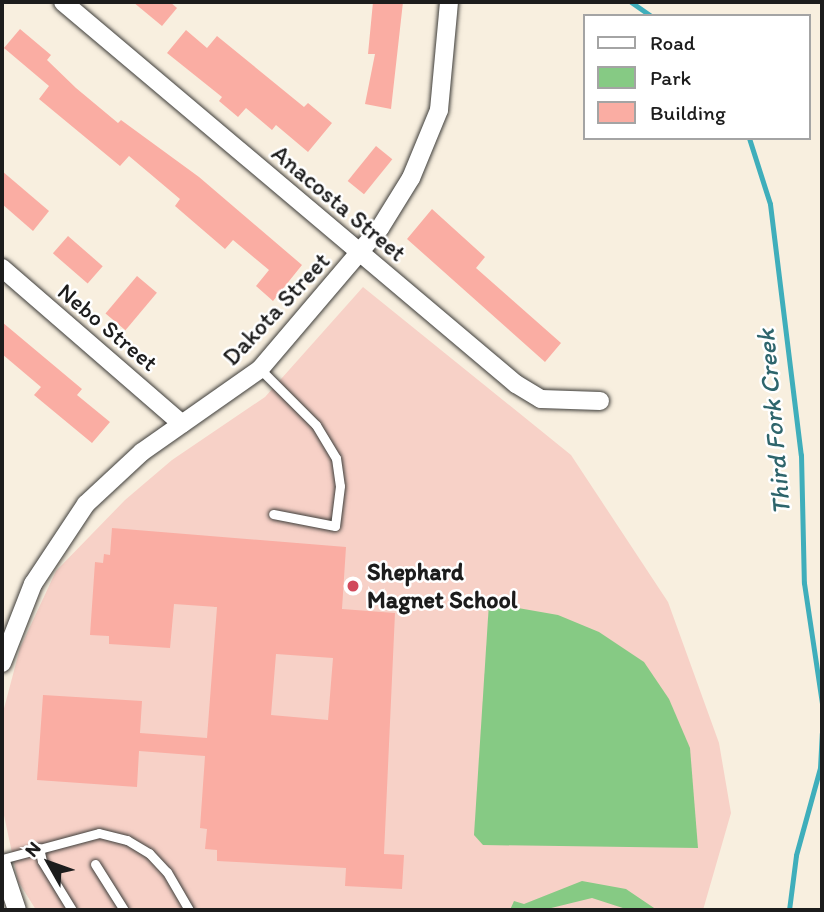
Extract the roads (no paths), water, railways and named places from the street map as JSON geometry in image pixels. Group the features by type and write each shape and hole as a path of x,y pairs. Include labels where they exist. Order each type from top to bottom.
{"street":[{"name":"Anacosta Street","path":"63,2 527,392 541,399 600,401"},
{"name":"Dakota Street","path":"2,663 21,611 50,553 86,504 120,470 260,369 360,253 411,178 435,122 444,82 449,2"},
{"name":"Nebo Street","path":"2,268 182,424"},
{"path":"2,609 21,611"},
{"path":"2,865 17,910"}],"lane":[{"path":"260,369 316,425 336,458 340,486 335,526 273,514"},
{"path":"2,859 99,833 127,840 149,853 167,873 189,910"},
{"path":"39,848 42,861 72,910"},
{"path":"95,864 124,910"}],"waterway":[{"name":"Third Fork Creek","path":"631,2 648,14"},
{"name":"Third Fork Creek","path":"750,140 770,204 801,455 804,583 822,704"},
{"name":"Third Fork Creek","path":"789,910 796,855 820,768 822,733"}],"place":[{"name":"Shephard Magnet School","path":"353,586"}]}
